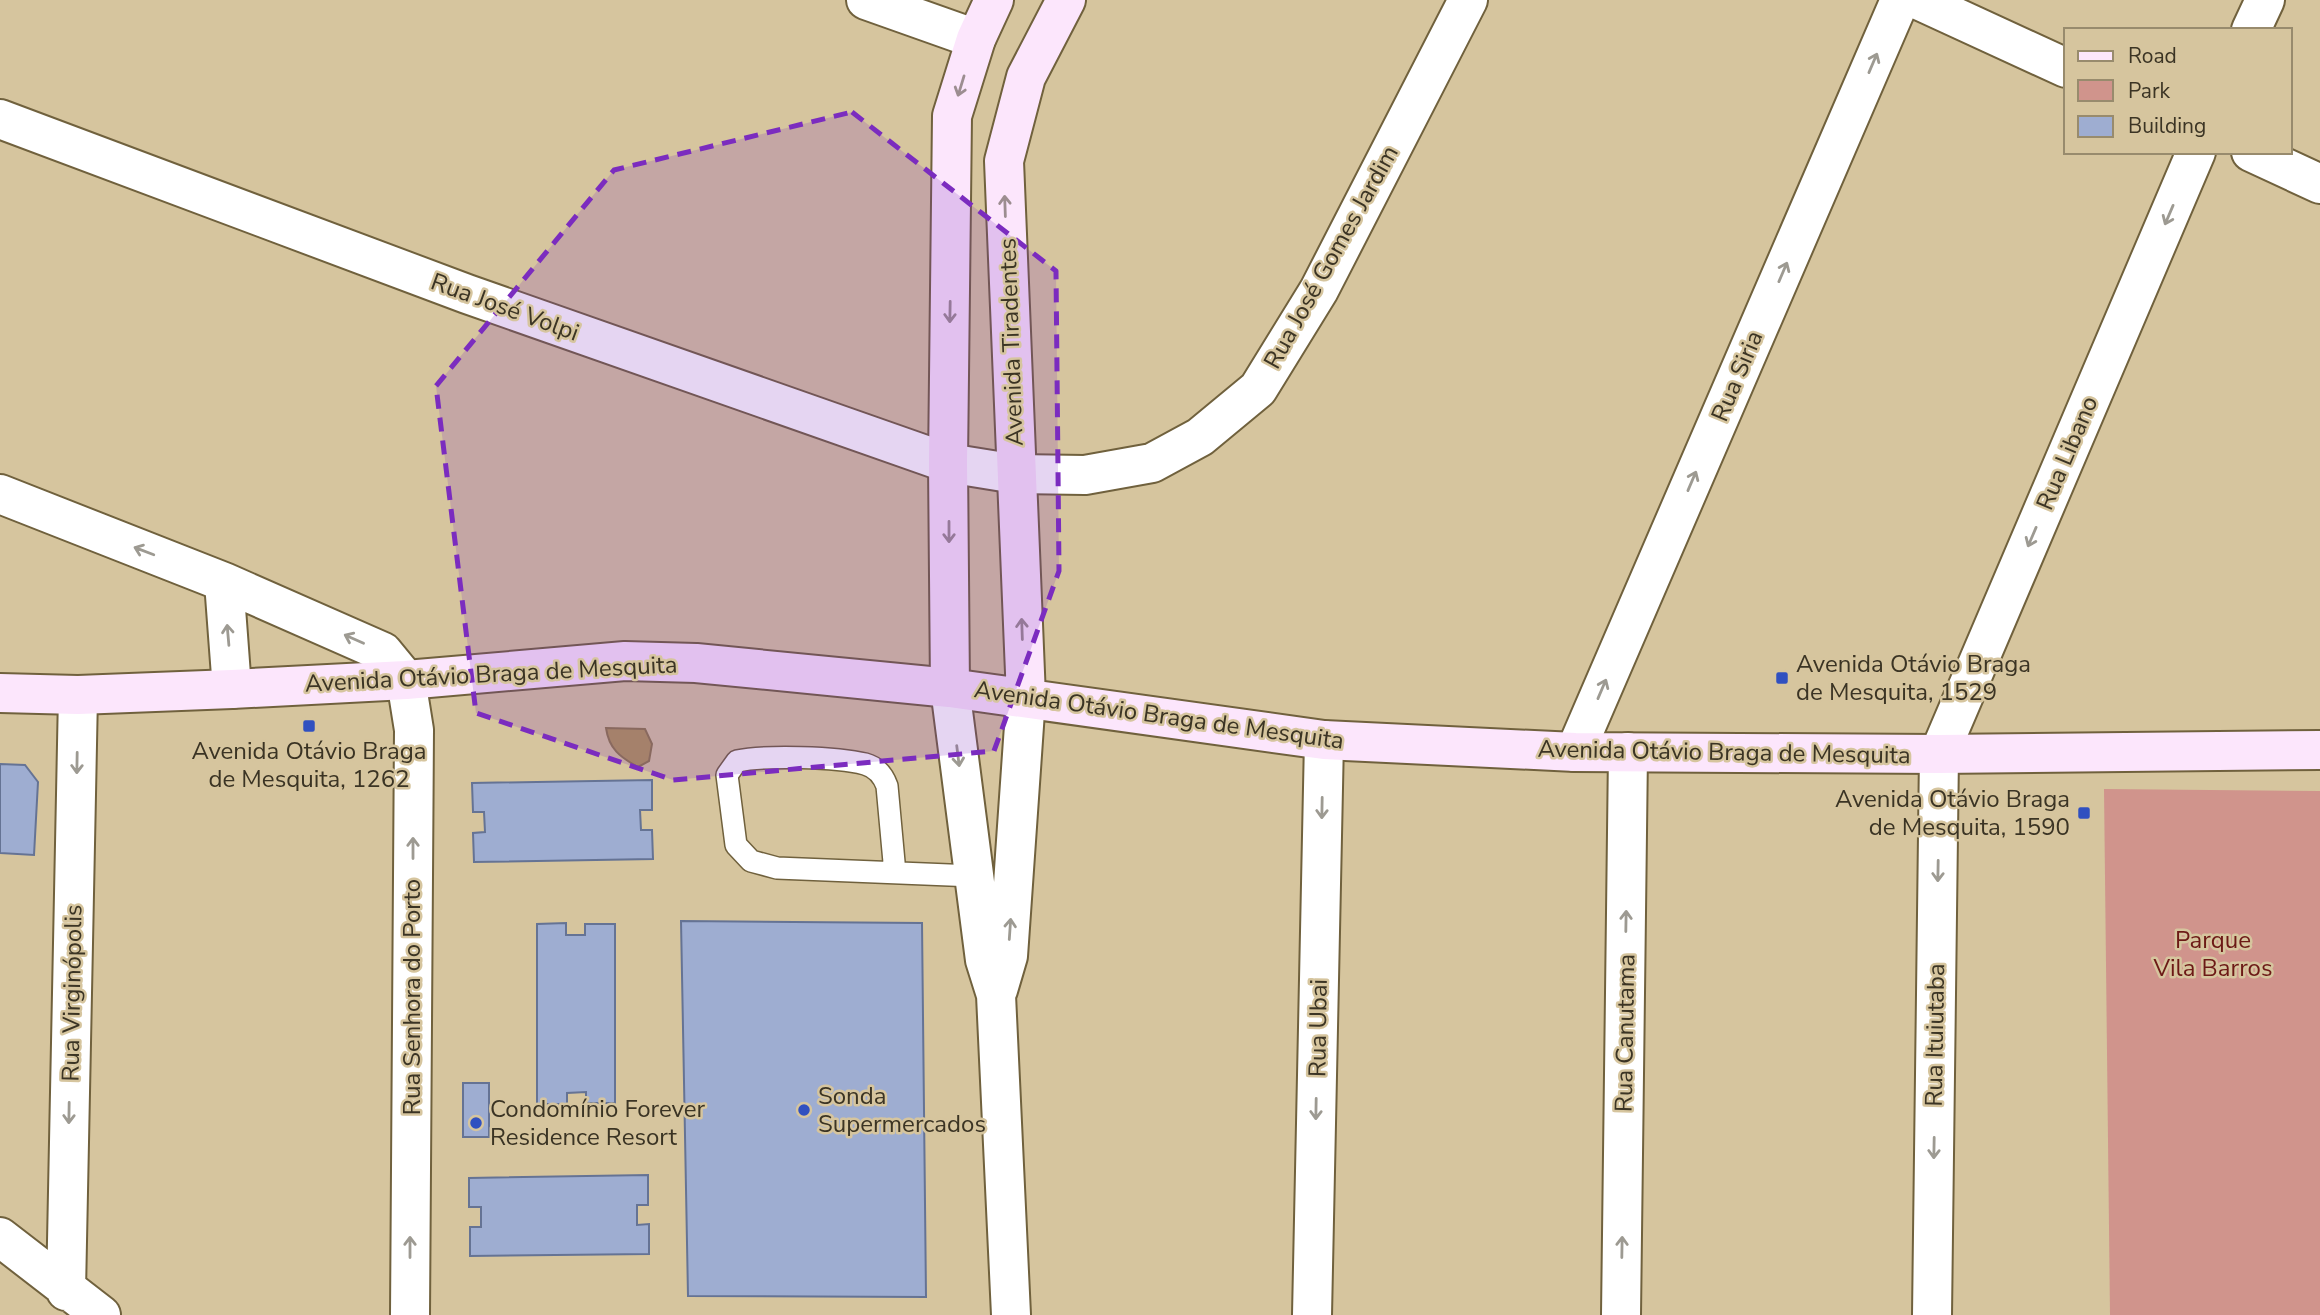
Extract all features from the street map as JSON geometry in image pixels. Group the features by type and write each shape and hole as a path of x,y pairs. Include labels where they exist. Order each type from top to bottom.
{"main road":[{"path":"950,688 948,464 952,116 975,39 994,0"},
{"name":"Avenida Tiradentes","path":"1026,697 1004,161 1026,77 1066,0"},
{"name":"Avenida Otávio Braga de Mesquita","path":"0,693 78,695 232,689 406,680 625,661 696,663 950,688 1324,740 1575,752 1939,754 2319,748"}],"street":[{"path":"866,0 975,39"},
{"name":"Rua José Gomes Jardim","path":"1016,474 1085,475 1152,463 1200,437 1258,389 1319,290 1468,0"},
{"name":"Rua Siria","path":"1575,752 1900,0"},
{"path":"1919,0 2064,67"},
{"path":"2252,28 2265,0"},
{"name":"Rua José Volpi","path":"0,119 467,294 948,464 1016,474"},
{"name":"Rua Libano","path":"1939,754 2195,154"},
{"path":"2255,154 2320,184"},
{"path":"0,494 223,582 383,652 406,680"},
{"path":"223,582 232,689"},
{"name":"Rua Senhora do Porto","path":"406,680 414,730 410,1315"},
{"path":"950,688 985,960 996,995 1011,1315"},
{"name":"Rua Virginópolis","path":"66,1291 78,695"},
{"path":"996,995 1008,956 1026,697"},
{"name":"Rua Ubai","path":"1312,1315 1324,740"},
{"name":"Rua Canutama","path":"1621,1315 1629,752"},
{"name":"Rua Ituiutaba","path":"1932,1315 1939,754"},
{"path":"0,1237 66,1291 101,1315"}],"lane":[{"path":"895,873 887,786 883,774 866,764 760,756 737,761 727,775 736,845 751,861 777,868 895,873 974,876"}],"highlighted area":[{"path":"852,112 1056,271 1059,571 994,751 673,780 476,713 436,386 614,170"}],"green space":[{"name":"Parque Vila Barros","path":"2104,789 2320,791 2320,1315 2110,1315"}],"shaded area":[{"path":"606,728 645,729 652,744 649,761 638,767 621,756 610,742"}],"building":[{"path":"0,764 25,765 38,782 34,855 0,853"},
{"path":"652,780 652,810 640,810 641,830 652,830 653,859 474,862 473,833 485,832 484,812 473,812 472,783"},
{"name":"Sonda Supermercados","path":"681,921 922,923 926,1297 688,1296"},
{"path":"566,923 566,935 585,935 585,924 615,924 615,1103 586,1103 586,1092 567,1093 567,1104 537,1104 537,924"},
{"name":"Condomínio Forever Residence Resort","path":"463,1083 489,1083 489,1137 463,1137"},
{"path":"648,1175 648,1205 637,1205 637,1225 649,1224 649,1254 470,1256 470,1227 481,1227 481,1207 469,1207 469,1178"}],"place":[{"name":"Avenida Otávio Braga de Mesquita, 1529","path":"1782,678"},
{"name":"Avenida Otávio Braga de Mesquita, 1262","path":"309,726"},
{"name":"Avenida Otávio Braga de Mesquita, 1590","path":"2084,813"},
{"name":"Sonda Supermercados","path":"804,1110"},
{"name":"Condomínio Forever Residence Resort","path":"476,1123"}]}
